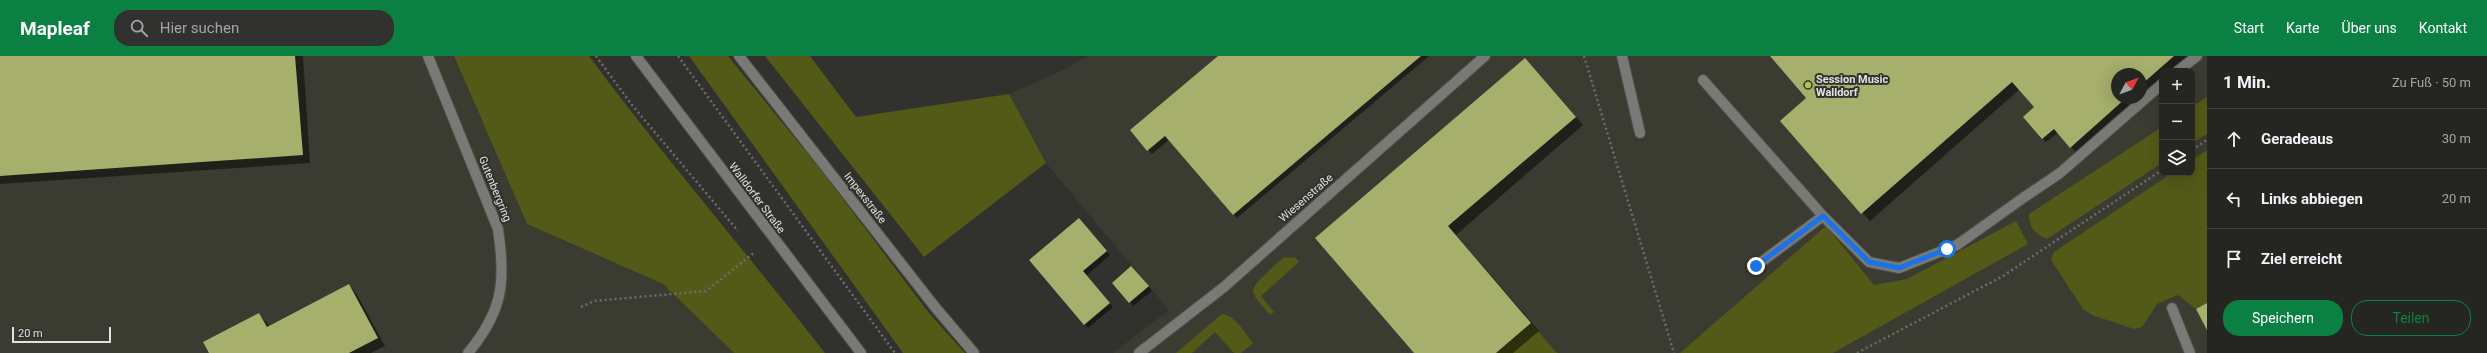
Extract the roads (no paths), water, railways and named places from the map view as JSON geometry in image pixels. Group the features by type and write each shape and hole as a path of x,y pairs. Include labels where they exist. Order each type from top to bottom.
{"street":[{"name":"Gutenbergring","path":"428,56 498,229 503,258 502,286 495,312 484,334 468,353"},
{"name":"Walldorfer Straße","path":"636,56 861,353"},
{"name":"Impexstraße","path":"739,56 935,307 974,353"},
{"name":"Wiesenstraße","path":"1138,353 1224,287 1485,56"},
{"path":"1622,56 1640,133"},
{"path":"2182,68 2197,56"},
{"path":"1703,80 1823,216 1869,262 1899,268 1957,245 2060,172 2159,87"},
{"path":"1756,266 1823,216"},
{"path":"2172,308 2190,353"}],"place":[{"name":"Session Music Walldorf","path":"1808,85"}]}
